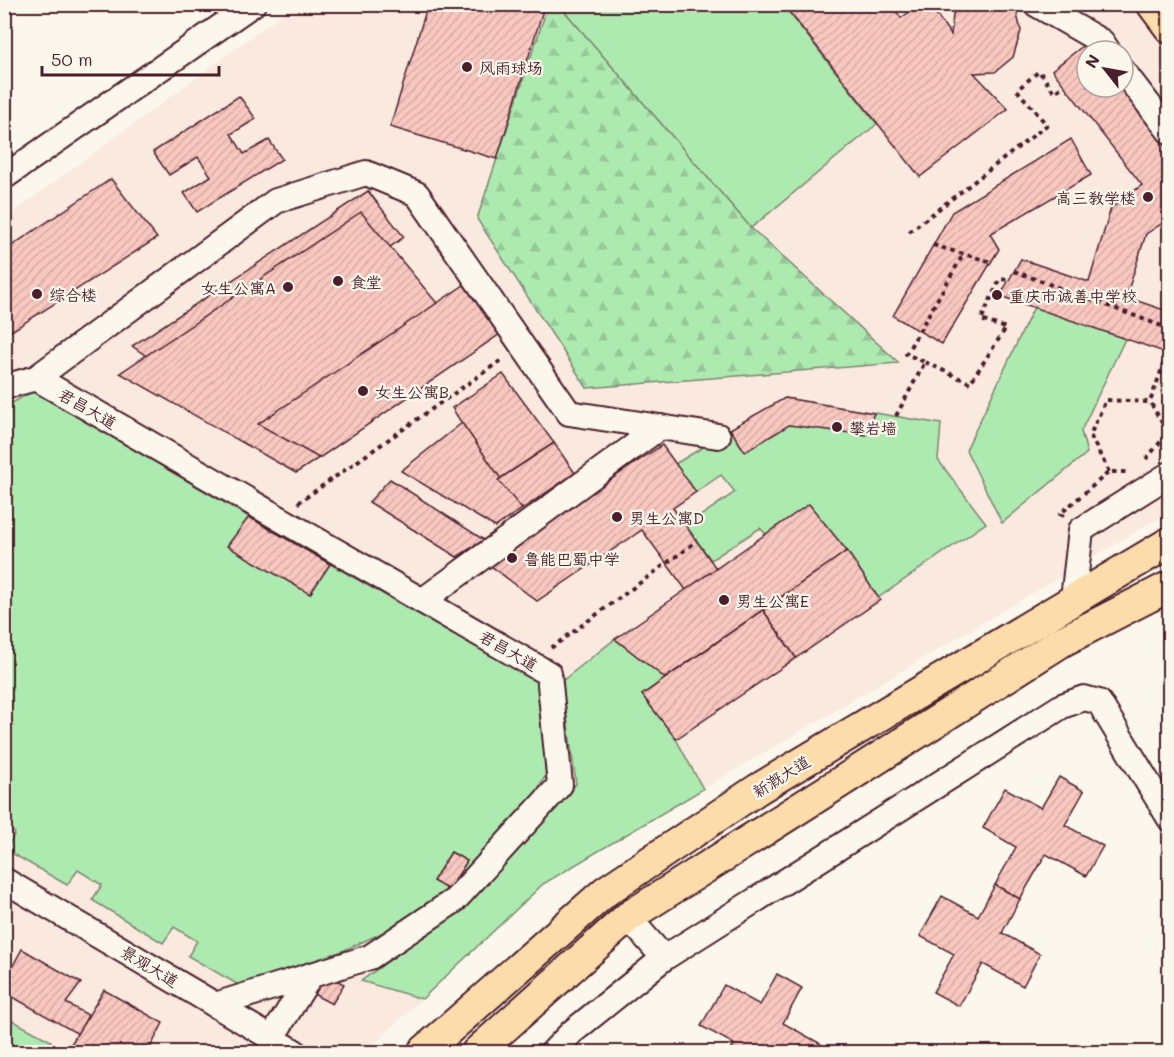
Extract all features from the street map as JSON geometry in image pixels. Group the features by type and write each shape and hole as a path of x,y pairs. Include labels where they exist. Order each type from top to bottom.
{"main road":[{"path":"1152,4 1170,28"},
{"name":"新溉大道","path":"423,1053 606,891 758,789 1170,542"},
{"path":"477,1053 628,917 1061,642 1170,586"}],"street":[{"path":"4,177 253,4"},
{"path":"1036,4 1097,39"},
{"path":"1135,86 1170,132"},
{"path":"4,387 36,378 276,201 366,173 417,194 569,413 718,436"},
{"name":"君昌大道","path":"36,378 549,674 560,785 455,900 370,957 215,1005"},
{"path":"422,601 660,427"},
{"path":"1073,599 1081,530 1170,474"},
{"path":"553,1053 572,1032 664,958 1062,706 1084,698 1099,702 1170,819"},
{"name":"景观大道","path":"4,880 295,1053"},
{"path":"628,917 664,958"},
{"path":"272,1039 311,975"}],"path":[{"path":"909,232 1047,125 1017,90 1039,71 1054,92 1064,86"},
{"path":"933,245 991,262"},
{"path":"964,253 906,354 970,382 1006,328 981,320 1000,279 1009,280"},
{"path":"1014,271 1170,329"},
{"path":"278,518 523,346"},
{"path":"1142,464 1168,434 1150,402 1170,346"},
{"path":"896,416 925,362"},
{"path":"1110,472 1090,435 1106,400 1150,402"},
{"path":"1081,530 1060,514 1110,472 1135,472"},
{"path":"531,662 697,541"}],"shaded area":[{"name":"鲁能巴蜀中学","path":"295,5 548,5 477,219 898,363 751,228 559,5 1140,5 1169,45 1169,512 543,884 366,1052 5,1052 4,219"}],"green space":[{"path":"548,5 559,5 751,228 899,363 587,388 477,219"},
{"path":"559,5 783,5 877,124 751,228"},
{"path":"1034,307 1125,339 1081,431 1087,453 1002,523 966,450"},
{"path":"33,391 249,517 228,546 310,594 330,564 540,683 546,775 527,807 453,894 404,923 340,952 242,987 188,956 197,941 174,927 163,943 92,900 102,885 78,870 67,885 6,850 15,833 5,827 5,407","holes":["451,852 467,861 448,890 433,881"]},
{"path":"785,398 941,424 938,460 986,523 878,598 847,551 809,505 766,534 760,528 711,560 686,526 735,492 721,475 696,492 675,464"},
{"path":"615,639 665,678 642,695 676,739 703,789 543,884 422,999 361,981 464,906 576,784 562,681"},
{"path":"4,1016 51,1041 45,1052 5,1052"}],"building":[{"name":"风雨球场","path":"428,4 535,4 544,7 497,159 390,127"},
{"path":"783,4 891,4 901,18 921,4 929,4 951,35 953,14 965,4 1007,4 1016,10 1021,31 1013,57 995,72 974,73 1008,109 920,177"},
{"name":"高三教学楼","path":"1075,52 1075,99 1130,99 1170,152 1170,218 1146,234 1126,297 1170,312 1170,354 1000,296 1021,259 1089,282 1111,208 1142,185 1052,70"},
{"path":"239,96 256,119 231,134 244,154 269,140 282,159 197,212 184,193 211,176 198,157 169,175 153,152"},
{"path":"1071,139 1091,175 990,234 999,249 942,344 893,316 952,212"},
{"name":"综合楼","path":"111,179 157,238 4,336 4,251"},
{"name":"女生公寓A","path":"368,191 404,237 348,277 390,337 359,357 317,298 186,383 132,346"},
{"name":"食堂","path":"361,212 476,350 319,458 296,473 120,373"},
{"name":"女生公寓B","path":"464,285 500,334 319,458 258,424"},
{"path":"503,374 554,443 498,480 452,408"},
{"name":"攀岩墙","path":"785,398 874,413 866,435 789,425 745,452 730,429"},
{"path":"462,423 522,509 495,527 401,471"},
{"path":"554,443 575,473 522,509 498,480"},
{"name":"男生公寓D","path":"662,445 696,492 673,508 716,568 686,590 642,530 537,601 487,563"},
{"path":"390,479 484,540 457,557 369,502"},
{"name":"男生公寓E","path":"809,504 847,551 665,678 615,639"},
{"path":"249,517 330,564 310,594 227,546"},
{"path":"847,551 880,600 796,658 763,610"},
{"path":"763,610 796,658 676,739 642,695"},
{"path":"1059,777 1084,791 1065,825 1103,846 1086,876 1046,854 1020,899 995,885 1016,847 983,828 1005,788 1041,808"},
{"path":"451,852 467,861 449,890 433,881"},
{"path":"995,885 1020,899 1002,933 1040,954 1023,986 983,964 959,1006 933,992 954,954 920,936 942,896 978,916"},
{"path":"22,949 81,983 66,1003 88,1015 78,1034 4,992 4,968 10,971"},
{"path":"777,974 802,988 783,1023 821,1044 816,1052 730,1052 734,1044 701,1026 724,985 760,1005"},
{"path":"326,975 344,984 332,1004 313,994"},
{"path":"104,990 163,1023 149,1050 153,1052 66,1052"}],"place":[{"name":"风雨球场","path":"467,67"},
{"name":"高三教学楼","path":"1148,197"},
{"name":"食堂","path":"338,281"},
{"name":"女生公寓A","path":"288,287"},
{"name":"综合楼","path":"37,294"},
{"name":"重庆市诚善中学校","path":"997,295"},
{"name":"女生公寓B","path":"363,391"},
{"name":"攀岩墙","path":"837,427"},
{"name":"男生公寓D","path":"617,517"},
{"name":"鲁能巴蜀中学","path":"512,558"},
{"name":"男生公寓E","path":"724,600"}]}
